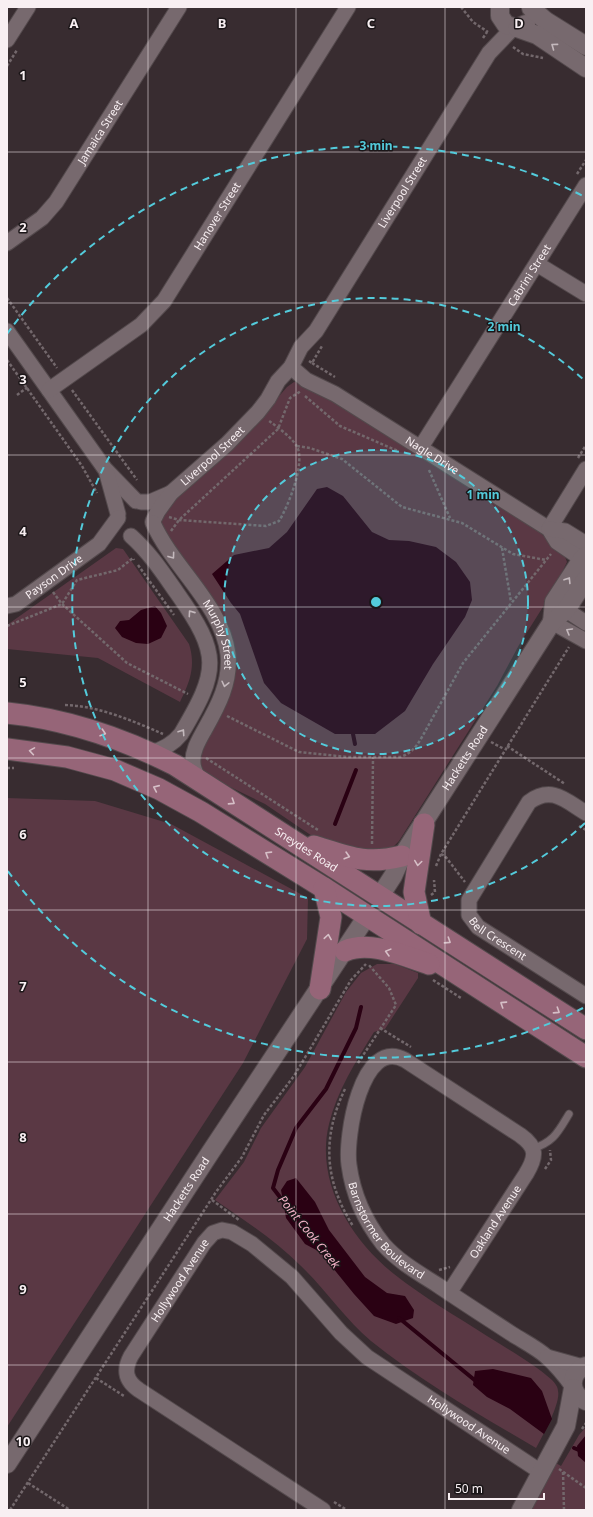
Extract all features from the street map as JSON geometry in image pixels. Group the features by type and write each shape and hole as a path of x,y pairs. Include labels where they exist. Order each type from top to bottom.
{"main road":[{"name":"Sneydes Road","path":"7,713 72,724 111,736 150,753 199,780 586,1029"},
{"path":"7,749 67,757 115,770 159,788 201,812 324,888 586,1057"},
{"path":"421,924 414,892 424,824"},
{"path":"284,836 369,861 383,861 402,856"},
{"path":"320,989 331,917 324,888"},
{"path":"367,916 380,896"},
{"path":"345,951 355,947 371,948 452,971"}],"street":[{"path":"7,40 28,7"},
{"name":"Jamaica Street","path":"7,243 42,218 56,202 179,7"},
{"name":"Hanover Street","path":"45,384 60,373 141,325 164,302 348,7"},
{"path":"504,18 521,27 529,22 531,7"},
{"path":"531,7 546,21 586,46"},
{"path":"504,18 537,35 586,68"},
{"name":"Liverpool Street","path":"153,522 158,511 171,494 227,444 258,412 268,399 278,381 303,374 301,348 316,331 489,53 504,18"},
{"name":"Cabrini Street","path":"421,447 586,185"},
{"path":"537,264 586,294"},
{"path":"7,331 105,469 138,502 149,508 153,516 153,522 145,534 128,535 120,529 118,516 105,469"},
{"name":"Nagle Drive","path":"303,374 549,529 557,542 585,555"},
{"path":"549,529 586,469"},
{"name":"Liverpool Street","path":"138,502 150,502 171,494"},
{"path":"118,516 127,504 138,502"},
{"name":"Payson Drive","path":"99,544 118,516"},
{"name":"Murphy Street","path":"153,522 164,545 214,615 222,630 227,650 228,667 224,692 194,751 193,767 199,780"},
{"name":"Payson Drive","path":"7,606 16,604 99,544 128,535"},
{"name":"Murphy Street","path":"128,535 146,550 197,621 206,638 210,656 210,674 205,690 181,734 176,740 158,751 150,753"},
{"name":"Hacketts Road","path":"380,896 393,876 402,856 424,824 552,622 585,555"},
{"name":"Hacketts Road","path":"560,606 586,579"},
{"path":"560,606 586,623"},
{"path":"552,622 586,641"},
{"name":"Bell Crescent","path":"586,813 560,797 548,794 537,796 530,802 475,889 468,904 469,915 474,923 586,996"},
{"name":"Hacketts Road","path":"7,1464 367,916"},
{"name":"Barnstormer Boulevard","path":"532,1148 526,1139 405,1060 395,1056 382,1059 373,1067 355,1105 348,1139 349,1163 354,1189 363,1213 384,1244 403,1262 452,1288 546,1356 573,1388"},
{"name":"Oakland Avenue","path":"452,1288 531,1166 534,1157 532,1148"},
{"name":"Hollywood Avenue","path":"325,1504 139,1390 132,1385 126,1376 126,1368 131,1356 204,1243 217,1231 226,1231 239,1236 280,1265 303,1288 341,1333 367,1357 544,1466"},
{"name":"Barnstormer Boulevard","path":"546,1356 585,1366"},
{"path":"521,1510 566,1426 574,1375 585,1366"},
{"path":"573,1388 579,1397 586,1401"},
{"path":"566,1426 586,1409"}],"lane":[{"path":"532,1148 548,1143 554,1138 569,1114"}],"path":[{"path":"461,7 473,22"},
{"path":"483,38 487,32"},
{"path":"7,298 140,485"},
{"path":"7,360 82,466 100,500"},
{"path":"17,395 27,388 45,384 60,373 63,363"},
{"path":"171,531 179,520 278,429 282,422 288,400 303,374 340,426 401,452"},
{"path":"258,412 297,446 310,448 342,459 402,507 462,522 513,554 546,560"},
{"path":"179,520 266,526 276,523 281,518 295,487 298,454 297,446"},
{"path":"426,467 431,471 450,519"},
{"path":"502,547 511,602"},
{"path":"228,716 299,752 321,756 400,757 406,755 416,747 462,663 546,560 554,547"},
{"path":"7,626 62,604 77,580 118,570 133,558 176,618"},
{"path":"46,583 62,604 127,663 187,694"},
{"path":"435,869 441,854 506,746 572,642 572,633"},
{"path":"183,701 190,688"},
{"path":"165,735 168,728"},
{"path":"506,746 566,784"},
{"path":"372,849 373,757"},
{"path":"7,768 21,768"},
{"path":"574,822 586,830"},
{"path":"441,854 445,856 464,881 475,889"},
{"path":"427,895 432,896 435,892 433,874"},
{"path":"10,1510 212,1200 242,1157 264,1115 294,1076 351,980 369,960"},
{"path":"355,1070 396,1002 383,980 367,963"},
{"path":"431,979 462,998"},
{"path":"380,1028 414,1048"},
{"path":"348,1084 332,1123 329,1146 329,1168 340,1204 356,1231"},
{"path":"543,1173 552,1157 548,1143"},
{"path":"212,1200 241,1220"},
{"path":"438,1270 450,1268 454,1261"},
{"path":"432,1267 438,1270 452,1288"},
{"path":"544,1466 563,1472 586,1488"},
{"path":"563,1472 564,1510"},
{"path":"28,1483 70,1510"},
{"path":"325,1504 347,1510"}],"shaded area":[{"path":"294,382 303,383 535,528 564,554 567,562 553,591 519,645 497,686 399,841 393,847 379,855 318,840 265,804 228,786 203,771 200,768 198,757 231,652 159,526 166,505 217,463 240,441 287,387"},
{"path":"116,548 123,549 189,644 192,660 191,674 187,688 180,702 98,658 7,649 7,625"},
{"path":"7,798 95,801 171,824 308,898 307,939 243,1063 7,1427"},
{"path":"377,964 395,964 418,973 418,978 385,1029 374,1032 354,1065 332,1112 326,1145 327,1167 332,1187 350,1226 363,1244 378,1260 394,1274 428,1298 529,1362 554,1382 558,1390 557,1403 536,1448 431,1384 390,1356 371,1341 310,1275 281,1248 215,1200 244,1162 261,1128 305,1067 346,992 361,973"},
{"path":"586,1427 586,1510 528,1510 554,1462 561,1466 579,1435"}],"water":[{"path":"327,487 343,496 372,532 389,540 409,541 436,547 456,562 470,582 472,600 465,617 433,664 405,711 375,734 335,734 281,703 264,683 240,614 212,574 234,555 269,548 287,532 317,489"},
{"path":"155,606 161,613 167,626 161,638 148,644 136,643 122,637 115,628 120,621 129,620 141,610"},
{"path":"296,1178 315,1202 329,1230 365,1277 387,1293 405,1296 414,1310 413,1318 396,1324 374,1316 320,1252 305,1244 286,1218 281,1190 287,1181"},
{"path":"493,1369 531,1378 542,1391 552,1419 544,1434 510,1409 487,1397 473,1385 475,1371"},
{"path":"586,1435 586,1463 578,1456 577,1446"}],"waterway":[{"name":"Point Cook Creek","path":"353,734 355,744"},
{"name":"Point Cook Creek","path":"335,824 356,770"},
{"name":"Point Cook Creek","path":"286,1205 273,1188 278,1170 296,1128 326,1089 356,1028 361,1007"},
{"name":"Point Cook Creek","path":"399,1318 477,1382"},
{"name":"Point Cook Creek","path":"574,1448 586,1453"}]}
